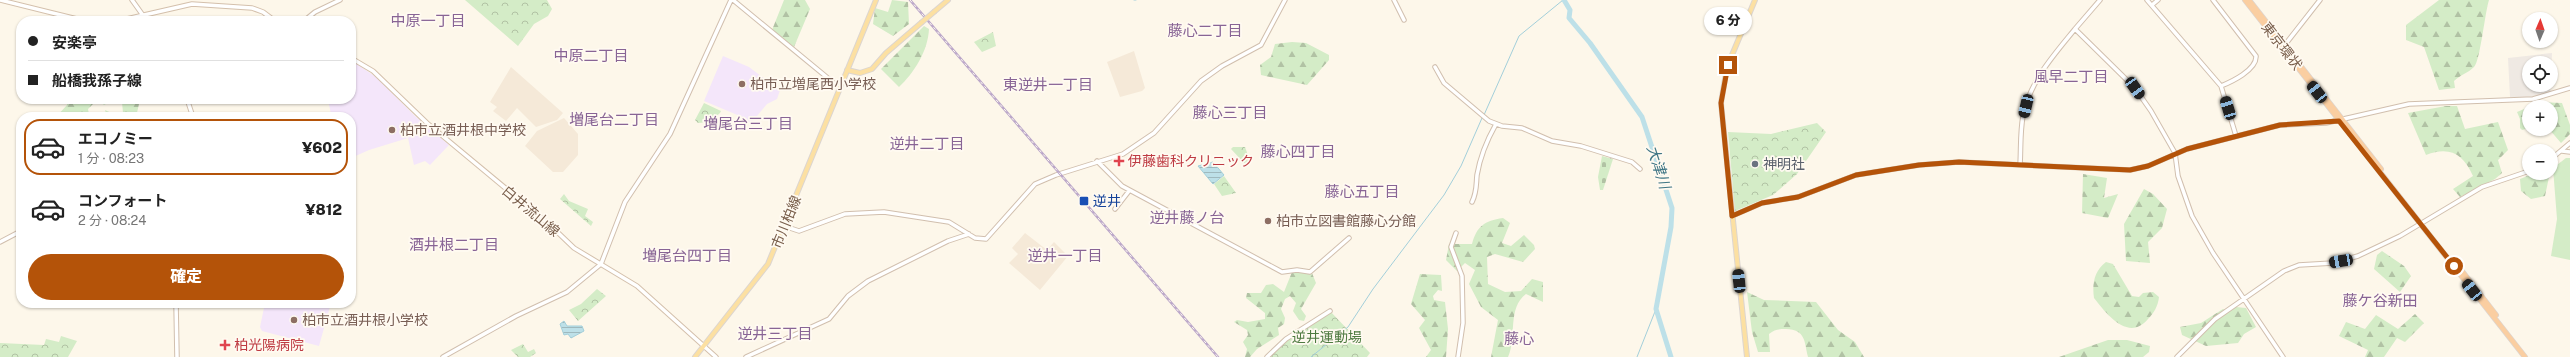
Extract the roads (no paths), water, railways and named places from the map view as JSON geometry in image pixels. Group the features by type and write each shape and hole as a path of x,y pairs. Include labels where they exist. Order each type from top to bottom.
{"highway":[{"name":"東京環状","path":"2245,0 2284,46"},
{"name":"東京環状","path":"2250,0 2341,120 2529,357"},
{"name":"東京環状","path":"2422,223 2525,357"}],"main road":[{"name":"市川柏線","path":"695,357 762,273 784,226 876,0"},
{"path":"847,70 860,73 872,69 886,53 948,0"},
{"path":"1747,357 1722,123 1722,91 1729,62 1755,0"}],"street":[{"path":"0,0 65,16"},
{"path":"132,0 144,15"},
{"path":"310,16 315,12 340,0"},
{"path":"443,357 516,316 567,292 600,264 625,202 670,134 732,0 840,88"},
{"path":"784,226 799,231 845,214 884,212 949,222 978,239 986,239 1035,184 1052,176 1123,154 1136,147 1160,127 1201,81 1222,66 1261,45 1285,0"},
{"path":"1394,0 1404,20"},
{"path":"2020,165 2023,117 2030,93 2044,67 2100,0"},
{"path":"2147,0 2221,86 2236,136"},
{"path":"2152,5 2158,0"},
{"path":"2213,0 2256,56 2255,62 2238,78 2221,86"},
{"path":"2284,46 2320,0"},
{"path":"140,16 199,2 252,8 263,12 268,16"},
{"path":"2075,29 2135,88 2175,153 2178,176 2189,209 2213,253 2284,357"},
{"name":"白井流山線","path":"356,61 373,71 427,123 551,226 574,248 637,286 716,357"},
{"path":"1435,67 1444,83 1481,115 1496,124 1522,128 1548,140 1581,146 1632,162 1640,169"},
{"path":"1732,216 1762,203 1798,197 1856,175 1946,163 2130,170 2148,166 2175,153 2280,125 2341,120 2409,104 2533,99 2570,88"},
{"path":"1472,202 1477,190 1477,176 1483,151 1496,124"},
{"path":"2558,154 2570,143"},
{"path":"2562,151 2570,152"},
{"path":"1097,162 1118,184 1129,191 1282,272 1297,270 1310,272 1349,238"},
{"path":"2177,357 2215,319 2291,268 2307,264 2333,263 2350,259 2388,242 2482,187 2522,173"},
{"path":"1115,209 1129,191"},
{"path":"1456,233 1451,247 1461,269 1463,311 1458,357"},
{"path":"0,242 16,234"},
{"path":"746,357 829,319 848,296 868,281 948,241 969,234"},
{"path":"176,308 176,357"},
{"path":"1267,357 1289,337 1330,311"}],"water":[{"path":"1213,162 1224,175 1213,184 1198,166"},
{"path":"564,321 567,326 582,326 584,331 571,338 568,334 564,335 560,324"}],"waterway":[{"path":"1484,115 1519,36 1563,0"},
{"name":"大津川","path":"1564,0 1570,10 1569,18 1590,43 1642,117 1672,208 1671,227 1656,309 1671,357"},
{"path":"1311,357 1348,327 1373,289 1444,195 1461,166 1482,118"},
{"path":"1637,357 1656,309"}],"railway":[{"path":"910,0 1218,357"}],"place":[{"name":"柏市立増尾西小学校","path":"742,84"},
{"name":"柏市立酒井根中学校","path":"392,130"},
{"name":"伊藤歯科クリニック","path":"1119,161"},
{"name":"神明社","path":"1755,164"},
{"name":"逆井","path":"1084,201"},
{"name":"柏市立図書館藤心分館","path":"1268,221"},
{"name":"柏市立酒井根小学校","path":"294,320"},
{"name":"柏光陽病院","path":"225,345"}],"district":[{"name":"中原一丁目","path":"428,20"},
{"name":"藤心二丁目","path":"1205,30"},
{"name":"中原二丁目","path":"591,55"},
{"name":"風早二丁目","path":"2071,76"},
{"name":"東逆井一丁目","path":"1048,84"},
{"name":"藤心三丁目","path":"1230,112"},
{"name":"増尾台二丁目","path":"614,119"},
{"name":"増尾台三丁目","path":"748,123"},
{"name":"逆井二丁目","path":"927,143"},
{"name":"藤心四丁目","path":"1298,151"},
{"name":"藤心五丁目","path":"1362,191"},
{"name":"逆井藤ノ台","path":"1187,217"},
{"name":"酒井根二丁目","path":"454,244"},
{"name":"増尾台四丁目","path":"687,255"},
{"name":"逆井一丁目","path":"1065,255"},
{"name":"藤ケ谷新田","path":"2380,300"},
{"name":"逆井三丁目","path":"775,333"},
{"name":"藤心","path":"1519,338"}],"park label":[{"name":"逆井運動場","path":"1327,337"}]}
